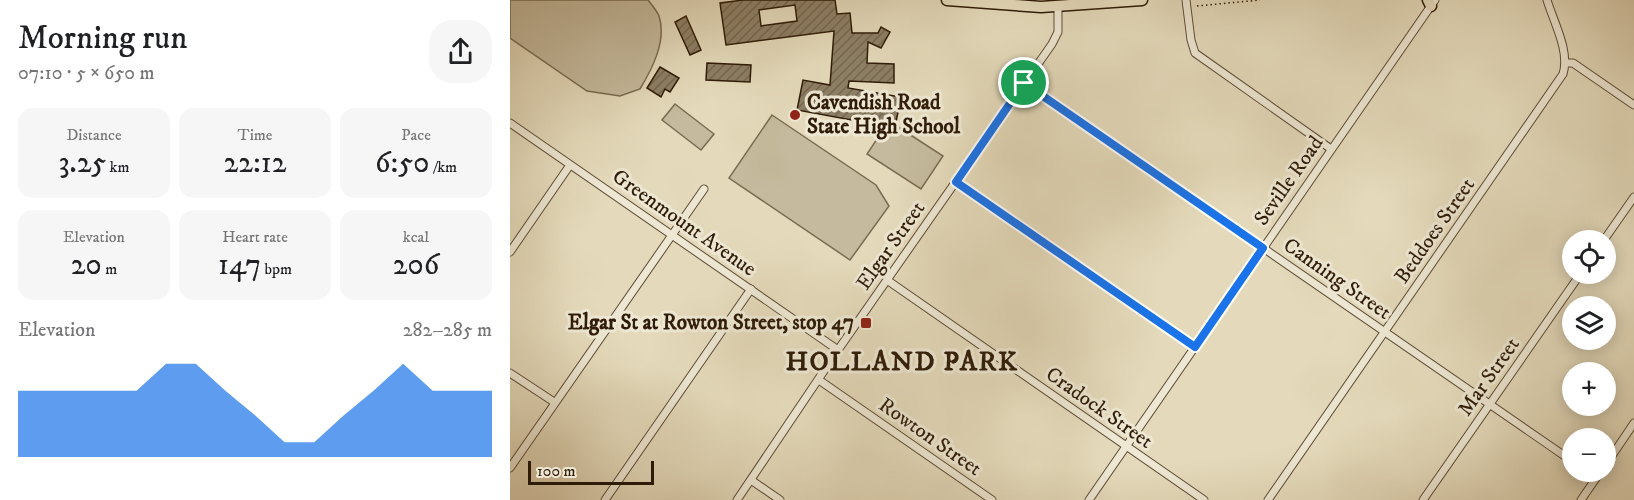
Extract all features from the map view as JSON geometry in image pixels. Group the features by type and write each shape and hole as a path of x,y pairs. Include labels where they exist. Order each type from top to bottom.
{"main road":[{"path":"946,0 1058,7 1142,0"}],"street":[{"path":"1186,0 1191,40 1196,53 1331,149"},
{"path":"1547,0 1566,63 1573,63 1634,105"},
{"name":"Seville Road","path":"1089,500 1432,2"},
{"name":"Elgar Street","path":"737,500 838,350 1057,35 1058,7"},
{"name":"Beddoes Street","path":"1268,500 1563,74 1566,63"},
{"name":"Canning Street","path":"1024,83 1562,454"},
{"name":"Greenmount Avenue","path":"510,123 838,350"},
{"path":"510,252 570,165"},
{"path":"956,182 1195,347"},
{"path":"510,468 704,189"},
{"path":"1611,230 1634,197"},
{"name":"Cradock Street","path":"887,280 1204,500"},
{"name":"Mar Street","path":"1423,500 1573,284"},
{"path":"605,500 751,289"},
{"path":"510,373 554,402"},
{"name":"Rowton Street","path":"819,380 992,500"},
{"path":"1616,450 1634,423"},
{"path":"751,480 780,500"},
{"path":"1581,500 1593,482"}],"path":[{"path":"1197,6 1260,0"}],"shaded area":[{"path":"510,0 648,0 659,16 661,35 657,54 640,89 620,96 587,91 510,38"},
{"path":"675,104 714,134 701,150 662,120"},
{"path":"772,115 876,185 889,206 850,260 729,178"},
{"path":"889,121 943,156 921,189 867,154"}],"building":[{"path":"743,0 835,0 837,14 850,13 852,33 878,33 881,27 890,32 881,48 868,42 867,63 894,64 894,83 849,81 848,88 901,97 896,122 886,120 884,126 797,110 803,80 830,85 834,31 726,45 720,3","holes":["795,5 797,21 761,26 759,10"]},
{"path":"686,16 701,50 690,55 675,22"},
{"path":"707,63 751,65 750,82 706,80"},
{"path":"660,67 679,78 670,92 665,89 661,97 647,88"}],"place":[{"name":"Cavendish Road State High School","path":"795,115"},
{"name":"Elgar St at Rowton Street, stop 47","path":"866,323"}],"district":[{"name":"HOLLAND PARK","path":"902,362"}],"route":[{"path":"1024,83 1263,248 1195,347 956,182 1024,83"}]}
